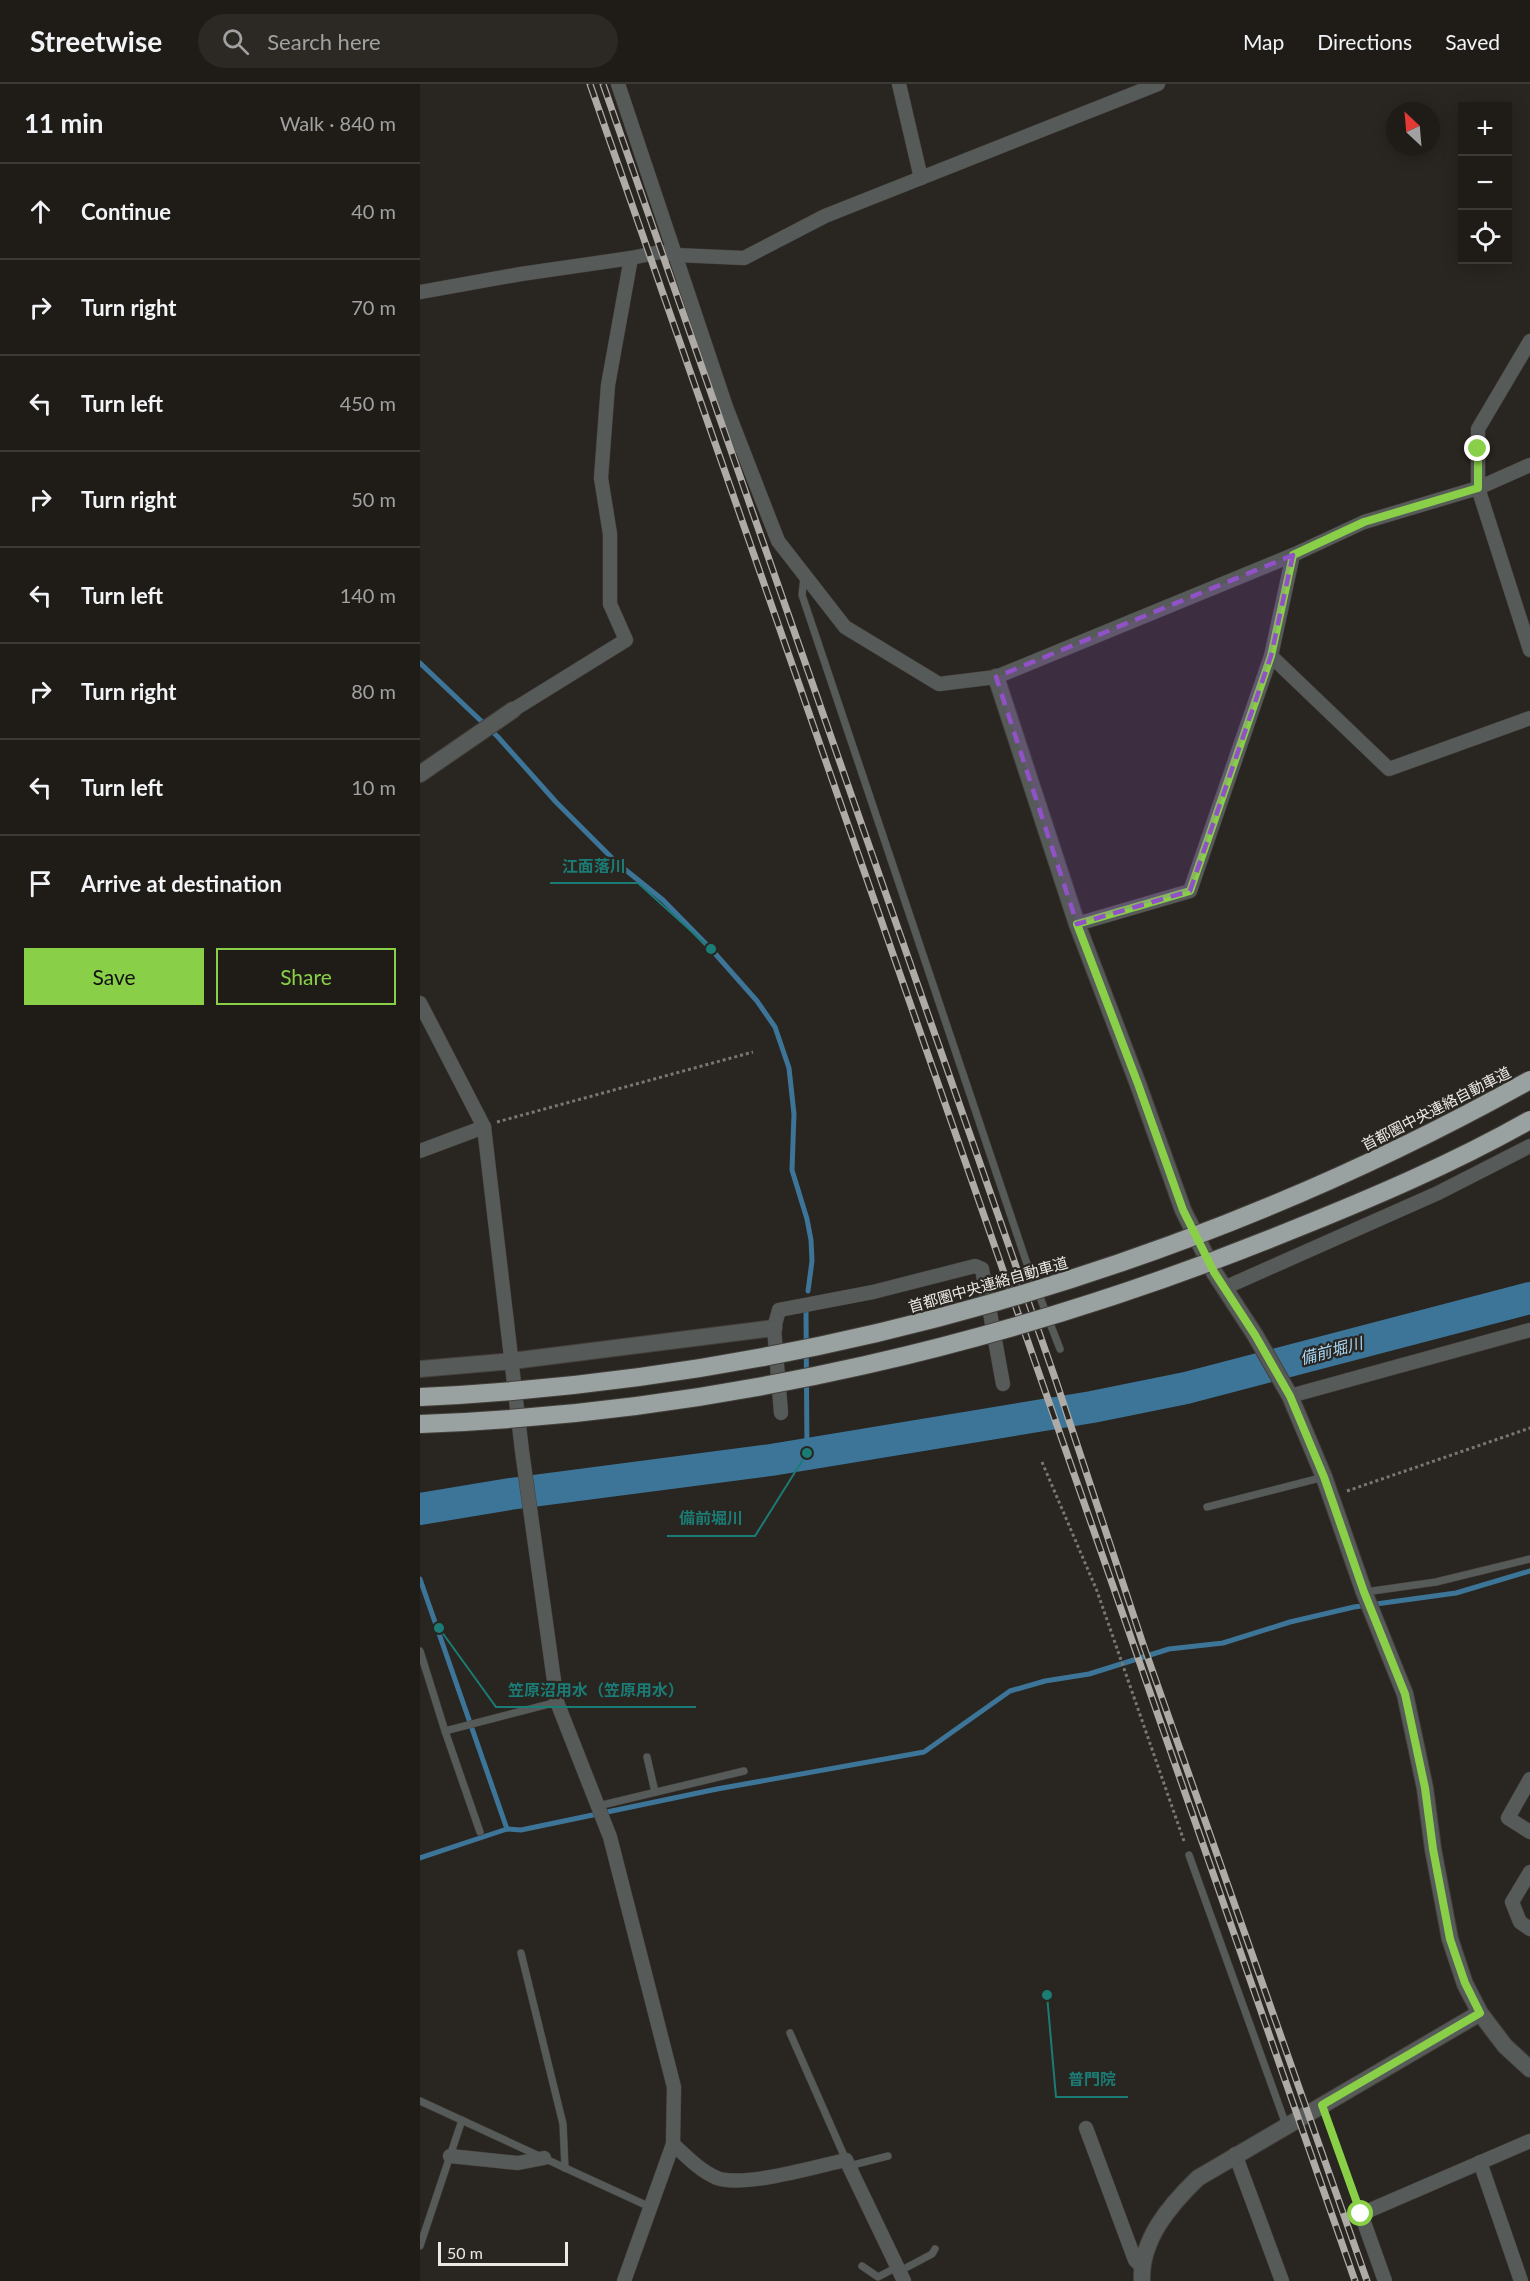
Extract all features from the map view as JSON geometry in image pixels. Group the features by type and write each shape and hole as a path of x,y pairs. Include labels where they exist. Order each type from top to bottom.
{"highway":[{"name":"首都圏中央連絡自動車道","path":"420,1397 472,1395 589,1384 713,1367 881,1332 1032,1292 1154,1252 1255,1213 1468,1114 1530,1080"},
{"path":"420,1424 599,1411 708,1396 808,1378 981,1336 1165,1280 1249,1248 1432,1169 1530,1120"}],"street":[{"path":"618,84 726,407 778,542 844,627 939,684 996,677 1293,555 1364,522 1478,488 1530,465"},
{"path":"899,84 921,178"},
{"path":"420,292 631,258 649,253 744,258 825,216 1158,84"},
{"path":"420,774 513,710 626,640 610,604 610,534 601,478 608,385 631,258"},
{"path":"1530,341 1478,429 1478,488 1530,650"},
{"path":"1077,924 1190,891 1271,656 1293,555"},
{"path":"1271,656 1389,768 1530,718"},
{"path":"996,677 1077,924 1183,1210 1224,1288 1255,1335 1289,1395 1324,1477 1365,1594 1405,1694 1425,1788 1433,1849 1450,1939 1465,1983 1480,2013 1505,2046 1530,2069"},
{"path":"420,1003 484,1126 522,1455 557,1702 610,1837 674,2087 673,2144 624,2281"},
{"path":"420,1151 484,1126"},
{"path":"1224,1288 1438,1193 1530,1146"},
{"path":"781,1413 774,1328 779,1310 873,1292 975,1266 982,1269 1003,1384"},
{"path":"420,1368 512,1361 774,1328"},
{"path":"1289,1395 1530,1330"},
{"path":"1530,1779 1508,1818 1530,1832"},
{"path":"1530,1872 1512,1902 1520,1922 1530,1929"},
{"path":"1142,2274 1158,2223 1198,2178 1480,2013"},
{"path":"1086,2128 1142,2274"},
{"path":"1385,2281 1361,2214 1530,2141"},
{"path":"673,2144 692,2163 718,2178 753,2180 848,2163 900,2273"},
{"path":"1236,2154 1282,2281"},
{"path":"450,2156 518,2163 544,2158"},
{"path":"1480,2162 1521,2281"}],"lane":[{"path":"804,575 802,595 1026,1261 1060,1349"},
{"path":"1208,1507 1324,1477"},
{"path":"1365,1594 1436,1582 1530,1559"},
{"path":"420,1651 480,1832"},
{"path":"445,1731 557,1702"},
{"path":"647,1757 655,1792"},
{"path":"598,1806 744,1771"},
{"path":"1189,1855 1286,2125"},
{"path":"520,1953 563,2124 565,2168"},
{"path":"790,2033 848,2163 888,2156"},
{"path":"420,2101 650,2207"},
{"path":"420,2246 462,2120"},
{"path":"862,2266 878,2277 900,2273 932,2254 934,2249"}],"path":[{"path":"484,1126 753,1052"},
{"path":"1330,1497 1530,1428"},
{"path":"1042,1462 1097,1591 1189,1855"},
{"path":"1322,2105 1361,2214"}],"highlighted area":[{"path":"1293,555 1271,656 1190,891 1077,924 996,677"}],"waterway":[{"path":"420,663 498,737 556,802 617,863 663,900 711,949 757,1001 775,1027 789,1068 794,1114 792,1170 811,1240 812,1261 808,1291"},
{"name":"備前堀川","path":"420,1509 510,1494 771,1460 1092,1407 1186,1388 1530,1298"},
{"path":"806,1312 807,1453"},
{"path":"420,1858 507,1829 521,1830 717,1789 924,1752 1010,1691 1045,1681 1089,1674 1169,1649 1223,1643 1290,1622 1354,1607 1456,1593 1530,1571"},
{"path":"420,1579 507,1829"}],"railway":[{"path":"590,84 1355,2281"},
{"path":"603,84 1056,1381 1143,1644 1367,2281"}],"place":[{"name":"江面落川","path":"711,949"},
{"name":"備前堀川","path":"807,1453"},
{"name":"笠原沼用水（笠原用水）","path":"439,1628"},
{"name":"普門院","path":"1047,1995"}],"route":[{"path":"1361,2214 1322,2105 1480,2013 1465,1983 1450,1939 1433,1849 1425,1788 1405,1694 1364,1592 1324,1477 1290,1396 1255,1335 1214,1272 1183,1210 1077,924 1190,891 1271,656 1293,555 1364,522 1478,488 1478,449"}]}
